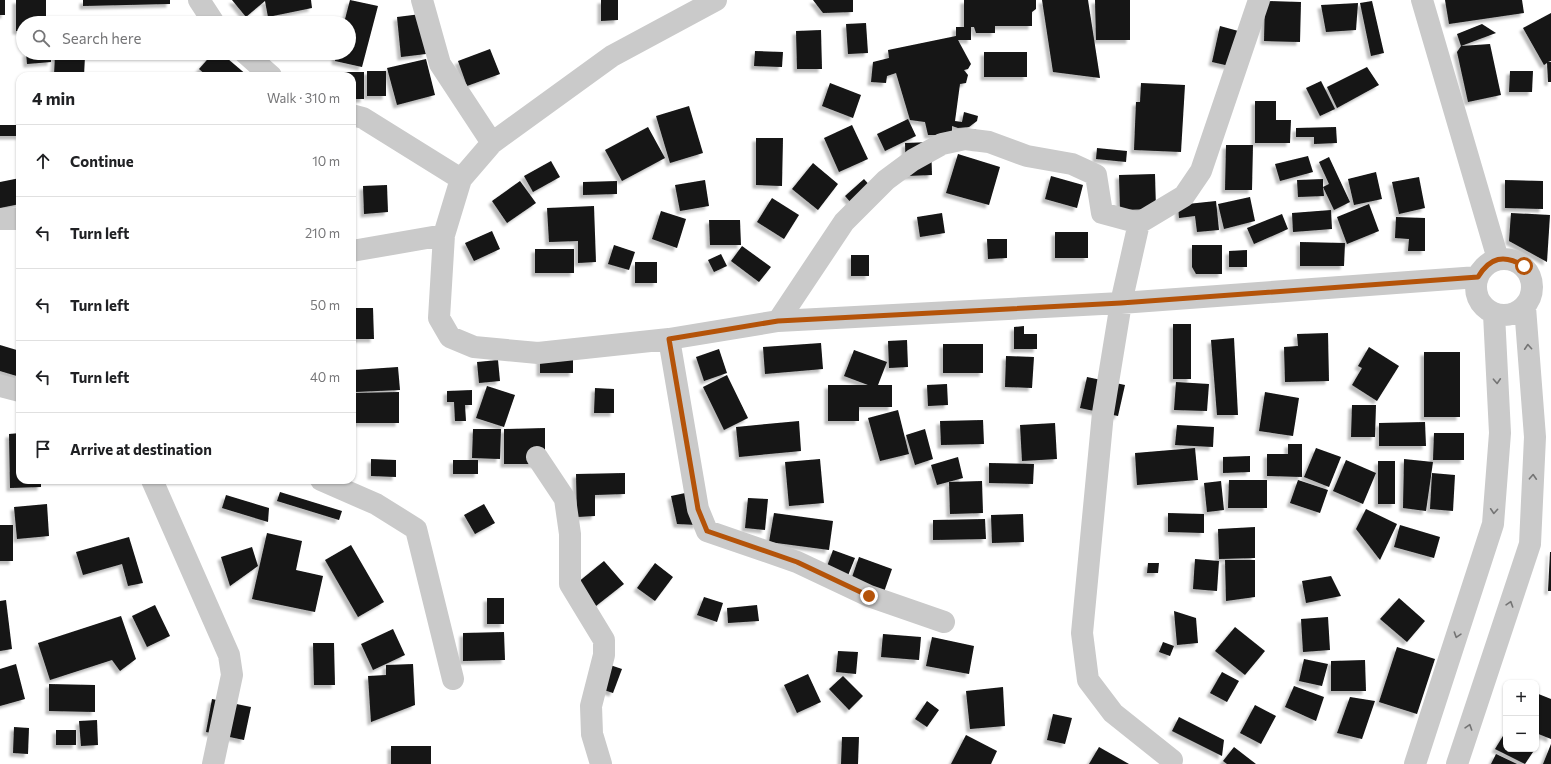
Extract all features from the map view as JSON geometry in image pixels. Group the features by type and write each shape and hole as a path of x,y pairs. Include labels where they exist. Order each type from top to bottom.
{"street":[{"path":"199,0 209,16"},
{"path":"422,0 440,64 492,143"},
{"path":"716,0 612,56 492,143 461,179 444,235 439,318 450,337 474,347 538,353 669,339 778,321 1121,303 1478,277"},
{"path":"778,321 844,222 886,180 913,160 942,144 965,139 989,142 1027,156 1072,164 1096,175 1102,213 1139,223 1184,196 1202,171 1259,0"},
{"path":"1422,0 1498,259"},
{"path":"254,60 267,72"},
{"path":"356,116 363,118 461,179"},
{"path":"1139,223 1121,303 1103,413 1082,633 1088,680 1113,713 1172,760"},
{"path":"356,250 444,235"},
{"path":"1503,258 1514,260 1524,266 1542,287 1525,307 1516,313 1505,316 1494,314 1485,308 1478,299 1476,288 1478,277 1483,268 1498,259 1503,258"},
{"path":"1457,764 1530,544 1535,437 1525,307"},
{"path":"1415,764 1493,524 1500,433 1494,314"},
{"path":"669,339 698,509 707,531 797,562 869,596 944,622"},
{"path":"0,386 16,390"},
{"path":"537,457 565,500 570,534 570,584 604,640 604,655 591,706 592,734 602,764"},
{"path":"154,484 229,655 232,675 213,764"},
{"path":"331,484 376,504 416,529 453,679"}],"building":[{"path":"0,0 5,0 5,15 0,15"},
{"path":"16,0 46,0 46,16 16,16"},
{"path":"83,0 170,0 170,4 83,6"},
{"path":"232,0 311,0 312,8 273,16 268,16 265,1 247,16 245,16"},
{"path":"350,0 378,6 362,67 335,61 356,60 356,16 346,16"},
{"path":"601,0 618,0 618,20 601,21"},
{"path":"813,0 853,0 853,12 823,13"},
{"path":"964,0 1036,0 1036,9 1032,12 1032,26 995,26 995,33 976,33 974,27 971,27 971,40 958,40 971,64 968,69 964,70 968,75 966,83 960,84 955,121 962,122 964,112 978,116 977,121 969,127 958,128 952,126 952,131 969,136 974,129 979,131 981,138 978,147 943,135 928,135 925,122 910,120 896,73 887,76 886,83 871,82 873,62 889,58 888,50 956,36 956,27 964,27"},
{"path":"1042,0 1088,0 1100,78 1053,72"},
{"path":"1095,0 1130,0 1130,40 1096,40"},
{"path":"1445,0 1522,0 1524,13 1449,24"},
{"path":"1265,1 1301,2 1300,42 1264,41"},
{"path":"1372,1 1384,53 1371,56 1360,3"},
{"path":"1358,3 1356,30 1326,32 1321,5"},
{"path":"1551,13 1551,61 1548,62 1551,62 1551,82 1548,82 1547,63 1544,65 1523,28"},
{"path":"421,14 426,54 401,57 397,17"},
{"path":"866,23 868,53 848,54 846,24"},
{"path":"1482,24 1496,33 1461,46 1457,34"},
{"path":"1220,26 1242,32 1234,67 1212,62"},
{"path":"821,30 822,69 797,69 796,31"},
{"path":"1490,44 1501,95 1468,102 1457,52 1461,46"},
{"path":"490,49 500,74 467,86 458,61"},
{"path":"755,51 783,52 782,67 754,66"},
{"path":"984,52 1027,52 1027,77 984,77"},
{"path":"426,59 435,95 397,105 387,68"},
{"path":"27,60 51,60 51,62 27,64"},
{"path":"55,60 85,60 84,72 54,72"},
{"path":"207,60 229,60 243,72 202,72 199,69"},
{"path":"1367,67 1379,85 1337,108 1327,87"},
{"path":"367,71 386,71 386,96 367,96"},
{"path":"1510,71 1533,71 1532,92 1509,92"},
{"path":"356,72 364,72 364,99 356,99"},
{"path":"1321,81 1335,109 1320,116 1306,88"},
{"path":"830,83 861,95 853,118 822,106"},
{"path":"1141,83 1185,85 1181,152 1134,150 1136,102 1140,102"},
{"path":"1255,101 1276,101 1276,120 1291,120 1290,143 1255,143"},
{"path":"689,106 703,153 670,163 656,116"},
{"path":"908,119 916,136 885,151 877,134"},
{"path":"0,125 16,125 16,136 0,136"},
{"path":"852,125 868,159 839,172 824,138"},
{"path":"648,127 665,158 622,181 605,150"},
{"path":"1336,127 1337,143 1314,144 1314,137 1296,137 1296,128"},
{"path":"756,138 783,138 782,186 756,185"},
{"path":"931,142 932,175 906,176 905,143"},
{"path":"1226,145 1253,145 1252,190 1225,190"},
{"path":"1097,148 1127,151 1126,162 1096,159"},
{"path":"958,154 1000,167 989,205 946,193"},
{"path":"1308,156 1313,172 1280,181 1275,164"},
{"path":"1329,157 1350,202 1334,210 1323,187 1329,184 1319,162"},
{"path":"551,161 560,177 533,192 524,176"},
{"path":"813,163 838,184 818,210 792,189"},
{"path":"1376,172 1382,199 1354,205 1348,179"},
{"path":"1155,174 1156,209 1120,210 1119,175"},
{"path":"1051,176 1083,185 1077,208 1045,199"},
{"path":"1419,177 1425,208 1399,214 1392,182"},
{"path":"16,179 16,205 0,208 0,182"},
{"path":"864,179 880,197 861,214 845,196"},
{"path":"1323,179 1324,196 1298,197 1297,180"},
{"path":"705,180 709,206 680,211 675,185"},
{"path":"1505,180 1543,181 1543,209 1505,208"},
{"path":"520,181 536,203 507,223 492,201"},
{"path":"617,181 617,194 583,195 583,182"},
{"path":"387,185 388,212 364,214 363,186"},
{"path":"1250,197 1255,221 1224,229 1218,204"},
{"path":"772,198 799,215 784,239 757,222"},
{"path":"1216,201 1219,230 1197,232 1195,216 1179,218 1178,205"},
{"path":"1369,204 1379,231 1347,244 1337,217"},
{"path":"594,206 596,262 578,263 578,241 549,242 547,208"},
{"path":"1331,210 1332,229 1293,232 1292,213"},
{"path":"661,211 686,219 677,248 652,239"},
{"path":"942,213 945,233 920,237 917,217"},
{"path":"1511,213 1550,215 1547,262 1509,241"},
{"path":"1282,214 1288,229 1254,244 1247,228"},
{"path":"1396,217 1425,218 1425,251 1408,251 1409,239 1395,238"},
{"path":"709,220 740,220 741,245 710,245"},
{"path":"492,231 500,249 474,261 465,243"},
{"path":"1055,232 1088,232 1088,258 1055,258"},
{"path":"987,239 1007,239 1007,258 988,259"},
{"path":"1300,242 1345,243 1344,266 1300,266"},
{"path":"614,245 635,252 629,270 608,264"},
{"path":"1192,245 1222,245 1222,274 1196,274 1192,267"},
{"path":"742,246 771,267 759,282 731,261"},
{"path":"535,249 574,249 574,273 535,273"},
{"path":"1247,250 1247,267 1229,267 1229,251"},
{"path":"721,254 727,266 714,272 708,260"},
{"path":"851,255 869,255 869,276 851,276"},
{"path":"635,262 657,262 657,283 635,283"},
{"path":"356,308 373,308 374,339 356,339"},
{"path":"1173,324 1191,324 1191,379 1173,379"},
{"path":"1024,326 1024,334 1037,334 1037,349 1014,349 1014,327"},
{"path":"1328,333 1329,381 1285,382 1284,347 1298,346 1297,334"},
{"path":"1234,338 1238,415 1217,415 1211,340"},
{"path":"907,340 908,367 889,368 888,341"},
{"path":"821,343 823,369 765,374 763,347"},
{"path":"943,344 983,344 983,373 943,373"},
{"path":"0,345 16,350 16,376 0,371"},
{"path":"1369,347 1399,366 1377,401 1352,385 1362,368 1358,366"},
{"path":"719,349 727,373 704,381 696,357"},
{"path":"854,350 887,362 878,385 892,385 892,407 859,407 859,421 828,421 828,385 868,385 844,376"},
{"path":"1424,352 1460,352 1460,417 1424,417"},
{"path":"1006,356 1034,357 1032,388 1005,387"},
{"path":"540,357 573,357 573,373 540,373"},
{"path":"498,360 500,381 479,383 477,362"},
{"path":"398,367 400,390 356,392 356,370"},
{"path":"727,375 748,418 724,430 703,387"},
{"path":"1087,377 1125,385 1118,416 1080,408"},
{"path":"1176,382 1209,384 1207,411 1174,410"},
{"path":"947,384 948,405 928,406 927,385"},
{"path":"487,386 515,395 504,427 476,418"},
{"path":"595,388 614,389 614,413 594,413"},
{"path":"472,390 472,405 465,405 466,421 455,421 454,402 447,402 447,391"},
{"path":"399,392 399,423 356,423 356,393"},
{"path":"1265,392 1299,398 1293,436 1259,431"},
{"path":"1352,405 1376,405 1375,437 1351,437"},
{"path":"898,410 909,454 880,461 868,418"},
{"path":"983,420 984,444 941,445 940,421"},
{"path":"799,421 801,451 739,457 736,427"},
{"path":"1425,422 1426,446 1379,446 1379,423"},
{"path":"1055,423 1057,459 1022,461 1020,425"},
{"path":"1177,425 1214,427 1213,447 1175,445"},
{"path":"545,428 545,464 504,464 504,429"},
{"path":"473,429 501,429 500,459 472,458"},
{"path":"925,429 933,459 915,465 906,435"},
{"path":"16,433 16,484 41,484 41,487 10,488 9,434"},
{"path":"1434,433 1464,433 1464,460 1433,460"},
{"path":"1288,444 1302,444 1302,477 1267,476 1267,454 1288,454"},
{"path":"1195,448 1198,480 1137,485 1135,453"},
{"path":"1316,448 1341,457 1329,487 1304,477"},
{"path":"1250,456 1250,472 1223,473 1223,457"},
{"path":"958,457 963,478 937,485 931,465"},
{"path":"371,459 396,460 396,477 371,476"},
{"path":"820,459 824,503 789,506 785,462"},
{"path":"1404,459 1433,462 1426,511 1403,508"},
{"path":"453,460 478,460 478,474 453,474"},
{"path":"1346,460 1376,473 1363,504 1333,491"},
{"path":"1378,461 1395,461 1395,504 1378,504"},
{"path":"989,463 1034,464 1033,484 989,483"},
{"path":"625,473 625,494 595,495 595,516 577,517 576,474"},
{"path":"1432,473 1455,475 1453,511 1430,509"},
{"path":"1229,480 1267,480 1267,508 1228,508"},
{"path":"1298,480 1328,490 1320,513 1290,503"},
{"path":"982,481 983,513 950,514 949,482"},
{"path":"1221,481 1224,510 1207,512 1204,483"},
{"path":"280,492 342,511 339,520 277,501"},
{"path":"690,492 698,525 677,524 671,496"},
{"path":"226,495 269,508 268,522 222,508"},
{"path":"748,498 768,499 765,530 745,528"},
{"path":"47,504 49,536 17,539 14,507"},
{"path":"484,504 495,523 475,534 464,515"},
{"path":"1366,509 1397,524 1380,560 1356,529"},
{"path":"774,513 833,521 829,550 769,542"},
{"path":"1168,513 1204,514 1204,533 1168,532"},
{"path":"1023,514 1024,542 992,543 991,515"},
{"path":"985,519 986,539 933,540 933,520"},
{"path":"0,525 13,525 13,561 0,561"},
{"path":"1400,525 1440,537 1434,558 1394,547"},
{"path":"1255,527 1255,558 1219,559 1218,529"},
{"path":"267,533 302,541 296,570 323,576 315,612 252,599"},
{"path":"129,537 143,583 128,586 122,564 83,575 76,552"},
{"path":"351,545 384,602 358,617 325,560"},
{"path":"252,547 258,566 230,586 221,557"},
{"path":"833,550 855,558 847,578 826,569"},
{"path":"1550,552 1551,591 1548,591"},
{"path":"859,557 892,569 884,592 851,580"},
{"path":"1195,559 1219,561 1217,591 1193,589"},
{"path":"1225,560 1255,560 1255,597 1226,601"},
{"path":"604,561 624,584 596,606 577,583"},
{"path":"655,563 673,577 655,601 637,588"},
{"path":"1148,563 1159,563 1158,573 1147,573"},
{"path":"1331,576 1341,596 1306,603 1302,581"},
{"path":"704,597 723,603 717,622 697,615"},
{"path":"487,598 504,598 504,624 487,624"},
{"path":"1399,598 1425,621 1407,642 1380,619"},
{"path":"6,600 12,649 0,651 0,601"},
{"path":"155,605 170,636 147,647 132,616"},
{"path":"757,605 759,621 728,623 727,608"},
{"path":"1174,611 1196,618 1198,643 1177,645"},
{"path":"121,616 136,659 120,671 112,660 50,680 38,643"},
{"path":"1328,617 1330,650 1303,652 1301,619"},
{"path":"1235,627 1265,651 1245,675 1215,651"},
{"path":"393,629 405,655 373,670 361,644"},
{"path":"504,632 505,660 463,661 463,633"},
{"path":"883,634 921,637 919,660 881,657"},
{"path":"932,637 974,646 969,674 926,666"},
{"path":"1163,642 1174,646 1170,656 1159,652"},
{"path":"313,643 334,643 335,685 314,685"},
{"path":"1397,647 1435,659 1417,714 1379,702"},
{"path":"838,651 858,652 856,674 836,672"},
{"path":"1304,659 1328,664 1322,686 1299,681"},
{"path":"1365,660 1366,691 1331,691 1331,661"},
{"path":"16,664 25,699 0,706 0,669"},
{"path":"413,664 415,705 371,722 368,676 386,675 386,665"},
{"path":"610,665 622,669 613,693 601,689"},
{"path":"1222,672 1239,681 1227,702 1210,693"},
{"path":"808,674 821,702 797,713 784,685"},
{"path":"843,676 863,696 849,710 829,689"},
{"path":"49,684 95,685 95,712 49,711"},
{"path":"1294,686 1324,697 1316,721 1285,707"},
{"path":"1003,687 1005,726 970,729 966,691"},
{"path":"1539,694 1551,699 1551,739 1539,734"},
{"path":"1350,697 1375,701 1362,739 1337,733"},
{"path":"212,699 251,707 244,740 206,732"},
{"path":"927,701 939,710 927,727 915,719"},
{"path":"1255,705 1276,716 1261,744 1240,733"},
{"path":"1053,714 1072,718 1065,744 1047,740"},
{"path":"1179,717 1224,740 1222,756 1172,731"},
{"path":"97,720 98,745 81,746 79,721"},
{"path":"14,727 29,728 28,754 13,753"},
{"path":"56,730 76,730 76,745 56,745"},
{"path":"966,735 997,751 991,764 951,764"},
{"path":"1503,736 1503,752 1533,752 1525,764 1495,749"},
{"path":"842,737 859,737 858,764 841,764"},
{"path":"1551,744 1551,764 1543,764"},
{"path":"391,746 431,746 431,764 391,764"},
{"path":"1099,747 1129,764 1089,764"},
{"path":"1234,747 1256,764 1227,764 1223,761"},
{"path":"1496,754 1517,764 1491,764"}],"route":[{"path":"869,596 797,562 707,531 698,509 669,339 778,321 1121,303 1478,277 1483,268 1493,261 1503,258 1514,260 1524,266"}]}
